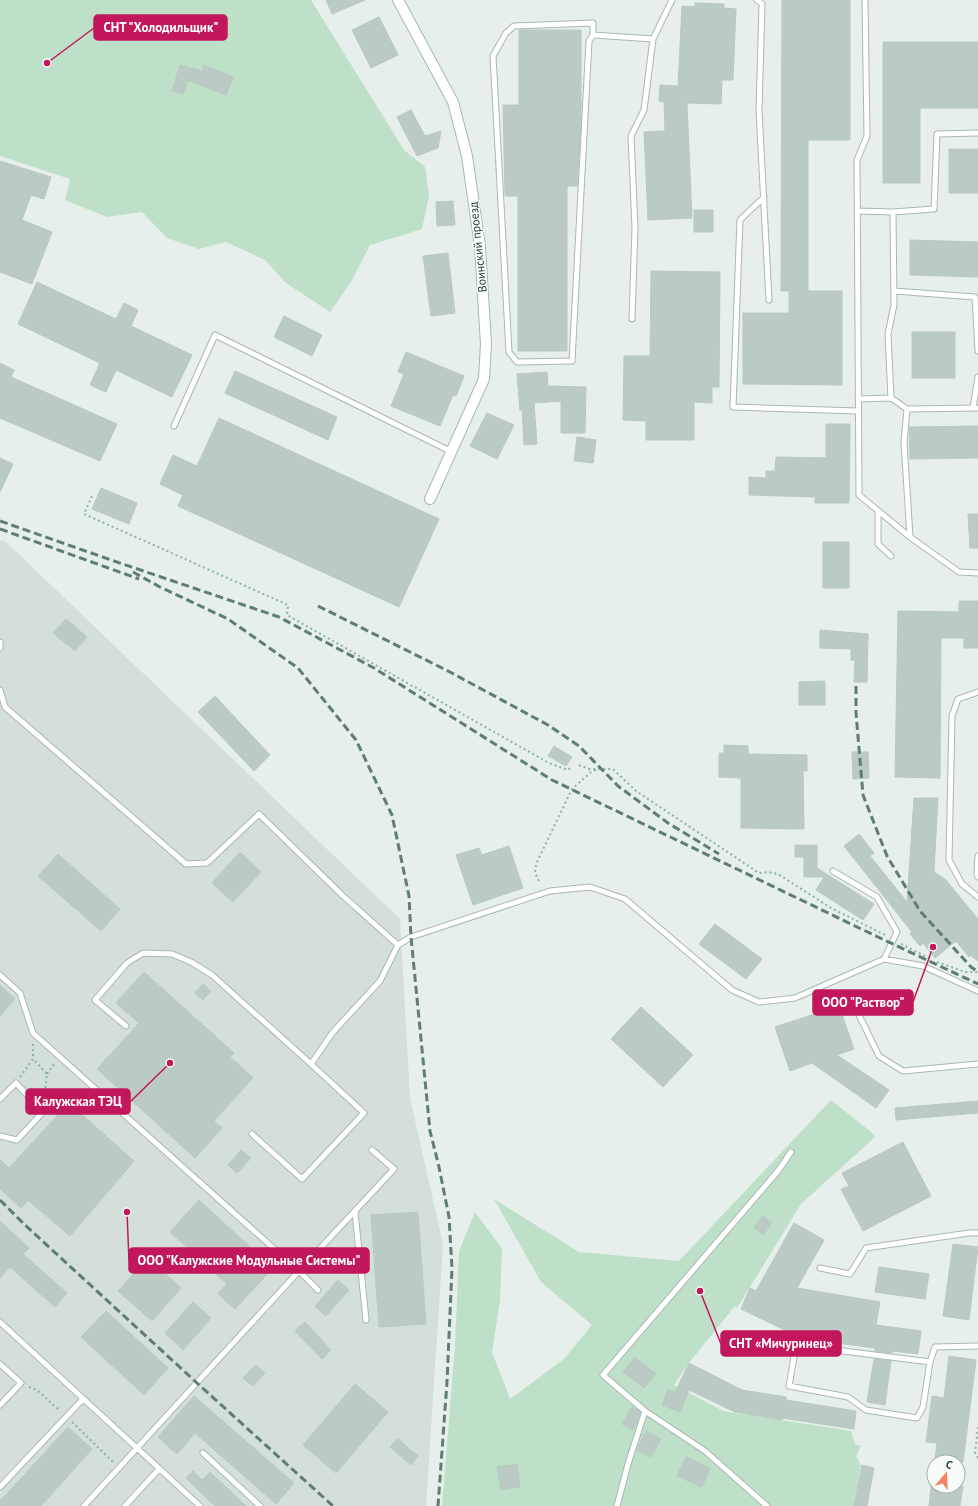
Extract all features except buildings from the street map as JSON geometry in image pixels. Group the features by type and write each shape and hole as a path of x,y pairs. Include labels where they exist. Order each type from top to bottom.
{"street":[{"name":"Воинский проезд","path":"398,0 453,102 467,156 480,246 486,344 484,379 430,499"}],"lane":[{"path":"632,319 635,228 632,136 644,110 653,38 672,0"},
{"path":"757,0 762,4 759,111 769,300"},
{"path":"864,0 867,136 857,160 859,495 910,537 959,572 978,573"},
{"path":"593,23 593,35 589,41 572,361 518,362 509,352 493,56 506,33 514,26 593,23"},
{"path":"593,35 653,38"},
{"path":"858,211 893,212 934,209 937,134 978,133"},
{"path":"764,197 740,220 733,407 858,412"},
{"path":"891,398 888,334 894,305 893,212"},
{"path":"894,291 976,297 978,351"},
{"path":"174,426 215,335 452,452"},
{"path":"858,399 891,398 907,409 976,408 978,377"},
{"path":"907,409 904,442 910,537"},
{"path":"878,511 878,544 891,556"},
{"path":"0,642 0,648"},
{"path":"0,690 5,707 186,864 207,863 259,814 342,895 398,945"},
{"path":"978,692 958,699 952,716 949,860 962,884 978,897"},
{"path":"978,856 978,877"},
{"path":"833,871 877,897 897,932 884,959"},
{"path":"311,1064 333,1032 380,980 398,945 410,937 550,891 590,887 625,899 732,990 759,1002 796,998 884,959 922,966 978,991"},
{"path":"126,1026 95,1000 127,963 143,953 172,954 190,962 212,975 364,1113 302,1179 252,1134"},
{"path":"0,975 20,993 33,1033 299,1271 318,1290"},
{"path":"857,1011 879,1056 903,1071 978,1064"},
{"path":"0,1099 16,1083 43,1112 17,1140 0,1136"},
{"path":"84,1506 394,1169 372,1150"},
{"path":"767,1506 705,1451 645,1411 603,1375 778,1171 792,1152"},
{"path":"355,1212 366,1320"},
{"path":"820,1268 850,1274 866,1248 969,1232 978,1233"},
{"path":"0,1322 200,1506"},
{"path":"930,1362 796,1345 789,1386 848,1397 866,1410 917,1418 923,1407 930,1362 935,1347 978,1346"},
{"path":"0,1364 21,1383 0,1405"},
{"path":"0,1487 83,1399"},
{"path":"616,1506 645,1411"},
{"path":"203,1453 260,1506"},
{"path":"125,1506 159,1469"}],"path":[{"path":"92,496 84,514 288,605 287,615 549,763 568,770 570,768"},
{"path":"579,765 590,769 613,769 636,791 759,873 768,872 778,874 832,908 934,961 965,972 978,972"},
{"path":"539,881 535,873 536,864 572,789 591,772 601,769"},
{"path":"43,1112 47,1074 59,1057"},
{"path":"16,1083 33,1059 47,1074"},
{"path":"978,1427 975,1453 978,1458"}],"shaded area":[{"path":"0,540 5,541 400,919 410,1098 443,1244 426,1506 0,1506"}],"green space":[{"path":"0,0 311,0 404,150 425,167 429,196 422,229 370,245 352,280 330,312 286,283 265,260 226,242 199,249 167,238 142,212 107,217 65,200 70,179 0,156"},
{"path":"831,1100 871,1132 875,1137 801,1204 737,1308 735,1306 688,1364 674,1385 723,1411 851,1431 855,1444 861,1446 856,1456 861,1465 854,1506 442,1506 455,1345 459,1251 475,1212 502,1249 500,1300 492,1352 510,1399 564,1359 592,1325 541,1282 494,1199 579,1252 679,1261"}],"railway":[{"path":"0,521 279,617 374,668 552,780 978,984"},
{"path":"0,529 139,579"},
{"path":"133,572 160,587 228,619 298,668 356,740 392,815 409,896 411,937 430,1131 449,1217 452,1268 447,1382 438,1506"},
{"path":"318,606 450,672 548,725 579,746 618,786 668,823 719,854"},
{"path":"856,686 856,713 863,795 887,856 920,911 971,967 978,972"},
{"path":"0,1200 25,1225 333,1506"}],"place":[{"name":"СНТ \"Холодильщик\"","path":"47,63"},
{"name":"ООО \"Раствор\"","path":"933,947"},
{"name":"Калужская ТЭЦ","path":"170,1063"},
{"name":"ООО \"Калужские Модульные Системы\"","path":"127,1212"},
{"name":"СНТ «Мичуринец»","path":"700,1291"}]}
